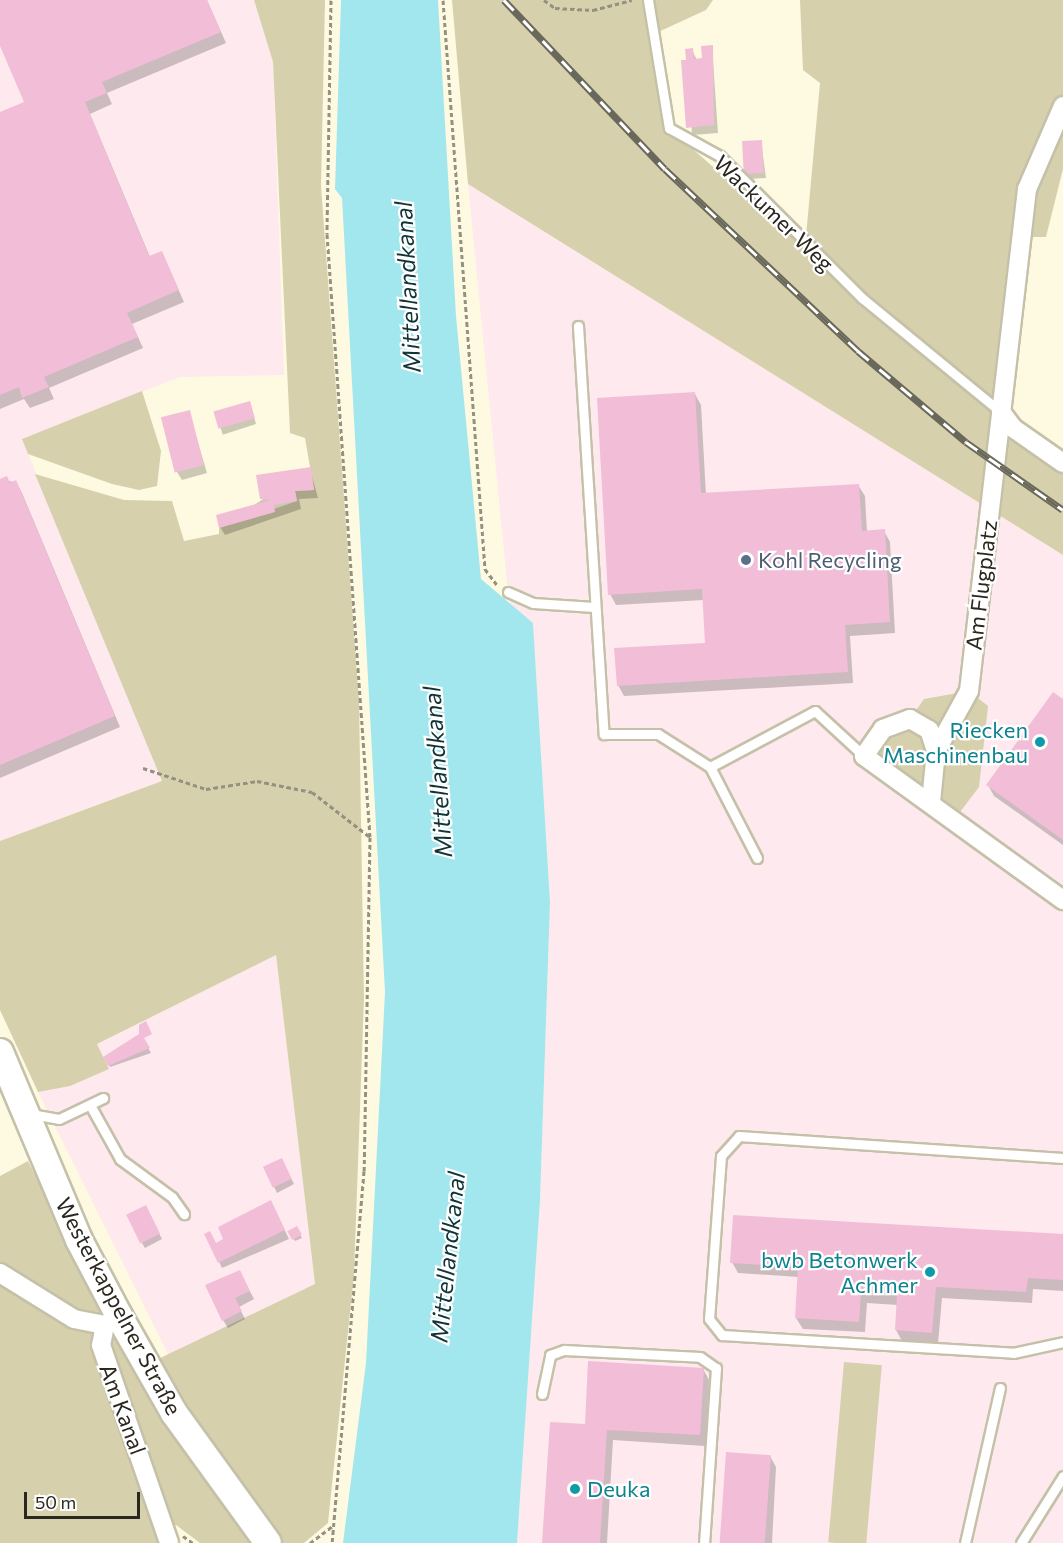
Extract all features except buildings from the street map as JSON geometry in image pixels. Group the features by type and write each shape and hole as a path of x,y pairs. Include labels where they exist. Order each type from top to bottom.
{"main road":[{"name":"Westerkappelner Straße","path":"0,1052 112,1321 174,1413 268,1543"}],"street":[{"path":"1063,106 1027,189 1001,412 1013,428 1063,463"},
{"name":"Am Flugplatz","path":"931,802 936,751 969,691 1001,412"},
{"path":"936,751 930,730 910,719 883,729 864,756 931,802 1063,900"},
{"path":"0,1273 74,1319 112,1321"},
{"name":"Am Kanal","path":"112,1321 101,1345 109,1374 169,1543"}],"lane":[{"name":"Wackumer Weg","path":"648,0 669,128 720,156 862,298 1001,412"},
{"path":"578,326 594,606 604,734 658,734 710,767 757,858"},
{"path":"508,592 533,603 594,606"},
{"path":"710,767 815,711 864,756"},
{"path":"26,1113 59,1119 103,1098"},
{"path":"90,1105 120,1159 172,1197 184,1214"},
{"path":"1063,1158 739,1136 721,1156 709,1319 722,1335 1013,1353 1063,1342"},
{"path":"542,1394 550,1355 564,1350 700,1357 716,1368 704,1543"},
{"path":"965,1543 1000,1388"},
{"path":"1021,1543 1063,1476"}],"path":[{"path":"331,0 327,234 370,837 364,1171 332,1543"},
{"path":"443,0 484,568 508,592"},
{"path":"544,0 555,8 592,10 632,0"},
{"path":"143,768 206,789 257,781 312,792 370,837"},
{"path":"310,1543 334,1525"}],"shaded area":[{"path":"0,0 254,0 273,62 284,375 180,377 22,439 162,781 0,841"},
{"path":"254,0 325,0 321,186 359,701 364,998 354,1274 328,1523 304,1543 200,1543 176,1525 154,1533 158,1543 0,1543 0,1176 28,1161 133,1371 315,1284 276,955 97,1044 109,1069 70,1086 38,1092 0,1010 0,841 162,781 35,474 124,500 172,501 184,541 219,534 219,528 297,501 295,491 314,490 305,438 290,433 273,62"},
{"path":"452,0 713,0 706,10 656,33 672,131 805,247 820,83 803,70 800,0 1063,0 1063,169 1046,237 1021,237 1001,412 1063,463 1063,555 468,184"},
{"path":"468,184 1063,555 1063,1543 517,1543 540,1201 550,902 533,624 510,604 508,592"},
{"path":"142,391 161,451 157,486 139,490 112,484 28,454 22,439"},
{"path":"969,691 988,706 979,787 954,820 864,756 910,719 924,699"},
{"path":"276,955 315,1285 169,1356 38,1092 109,1069 97,1044"},
{"path":"844,1362 882,1365 866,1543 828,1542"}],"water":[{"name":"Mittellandkanal","path":"341,0 438,0 456,316 481,579 533,623 550,902 540,1201 517,1543 343,1543 366,1363 385,992 342,198 335,189"}],"railway":[{"path":"504,0 665,169 858,351 966,442 1063,510"}],"place":[{"name":"Kohl Recycling","path":"746,560"},
{"name":"Riecken Maschinenbau","path":"1040,742"},
{"name":"bwb Betonwerk Achmer","path":"930,1272"},
{"name":"Deuka","path":"575,1489"}]}
